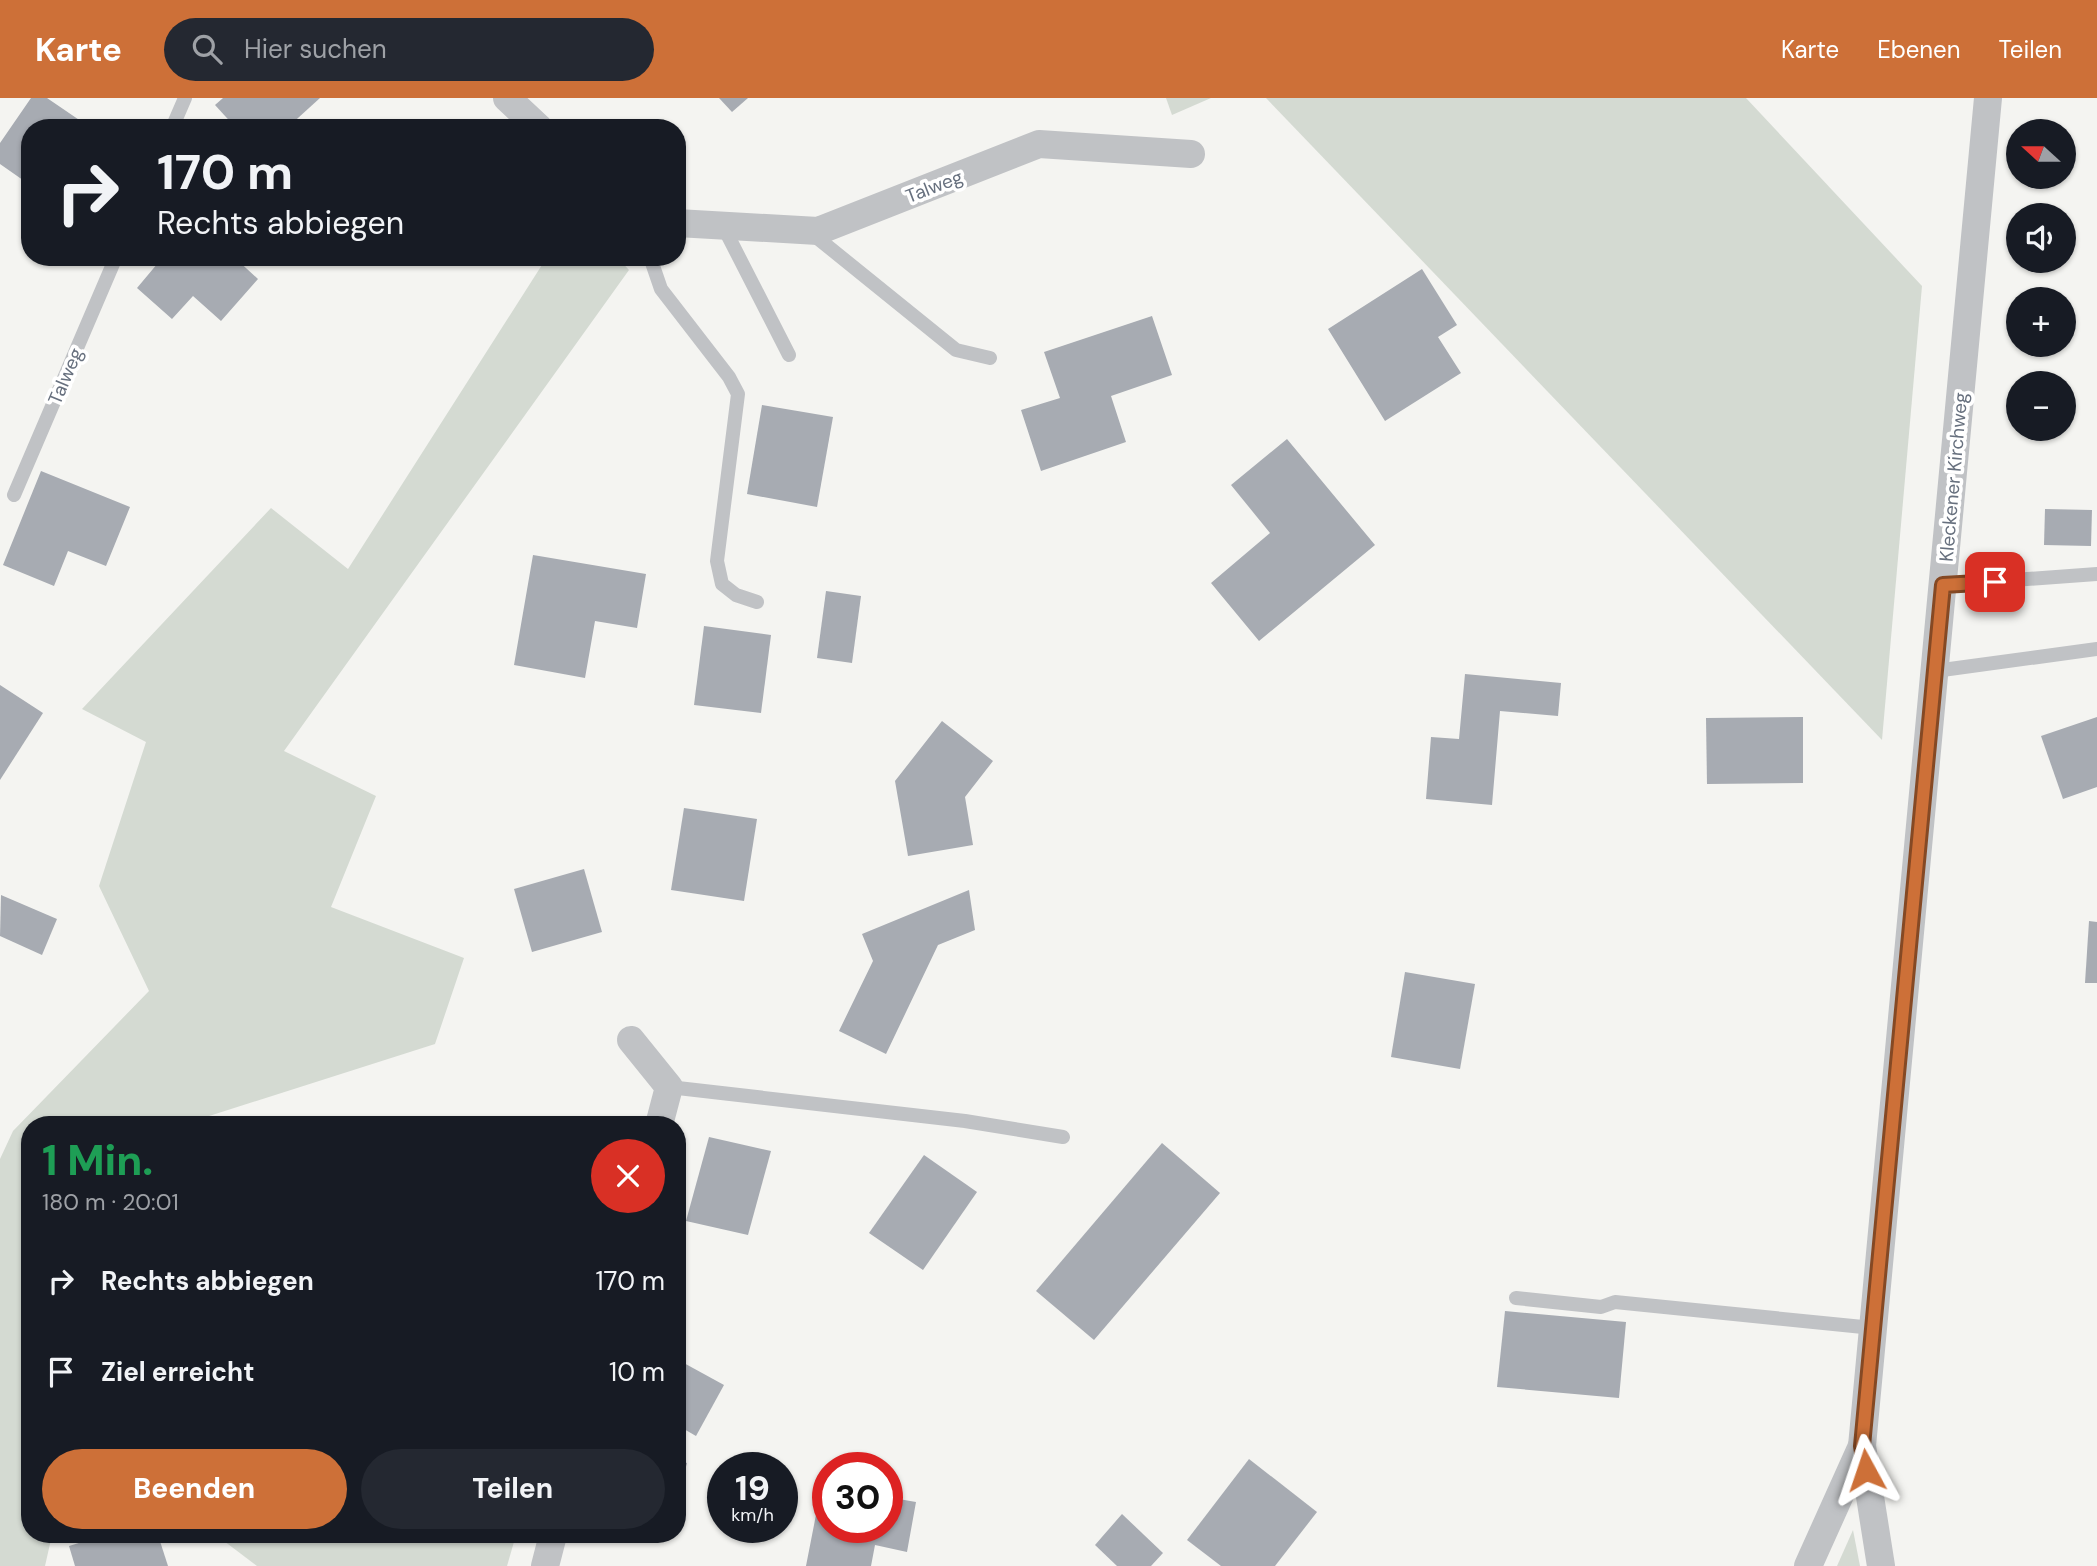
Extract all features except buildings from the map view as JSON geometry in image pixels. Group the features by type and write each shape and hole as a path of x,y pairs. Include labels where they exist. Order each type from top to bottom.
{"street":[{"path":"507,98 529,119"},
{"name":"Kleckener Kirchweg","path":"1881,1566 1862,1446 1988,98"},
{"name":"Talweg","path":"686,224 818,231 1039,144 1191,154"},
{"path":"631,1040 669,1087 661,1116"},
{"path":"1808,1566 1862,1446"},
{"path":"545,1566 551,1543"}],"lane":[{"path":"176,119 185,98"},
{"path":"723,226 789,355"},
{"path":"807,230 956,350 990,358"},
{"name":"Talweg","path":"14,495 112,266"},
{"path":"653,266 662,289 729,377 738,394 716,561 722,584 736,596 757,603"},
{"path":"1943,585 2097,574"},
{"path":"1935,671 2097,649"},
{"path":"669,1087 965,1121 1063,1137"},
{"path":"1516,1298 1601,1307 1615,1302 1873,1328"}],"shaded area":[{"path":"1166,98 1211,98 1172,115"},
{"path":"1266,98 1746,98 1922,286 1882,740"},
{"path":"541,266 625,266 629,270 284,751 376,796 331,907 464,958 435,1044 209,1116 28,1116 149,991 99,886 146,742 82,709 271,508 348,569"},
{"path":"21,1123 21,1543 50,1543 45,1566 0,1566 0,1159 13,1131"},
{"path":"1853,1530 1860,1566 1837,1566"},
{"path":"227,1543 514,1543 507,1566 257,1566"}],"route":[{"path":"1866,1470 1862,1446 1943,585 1995,582"}]}
